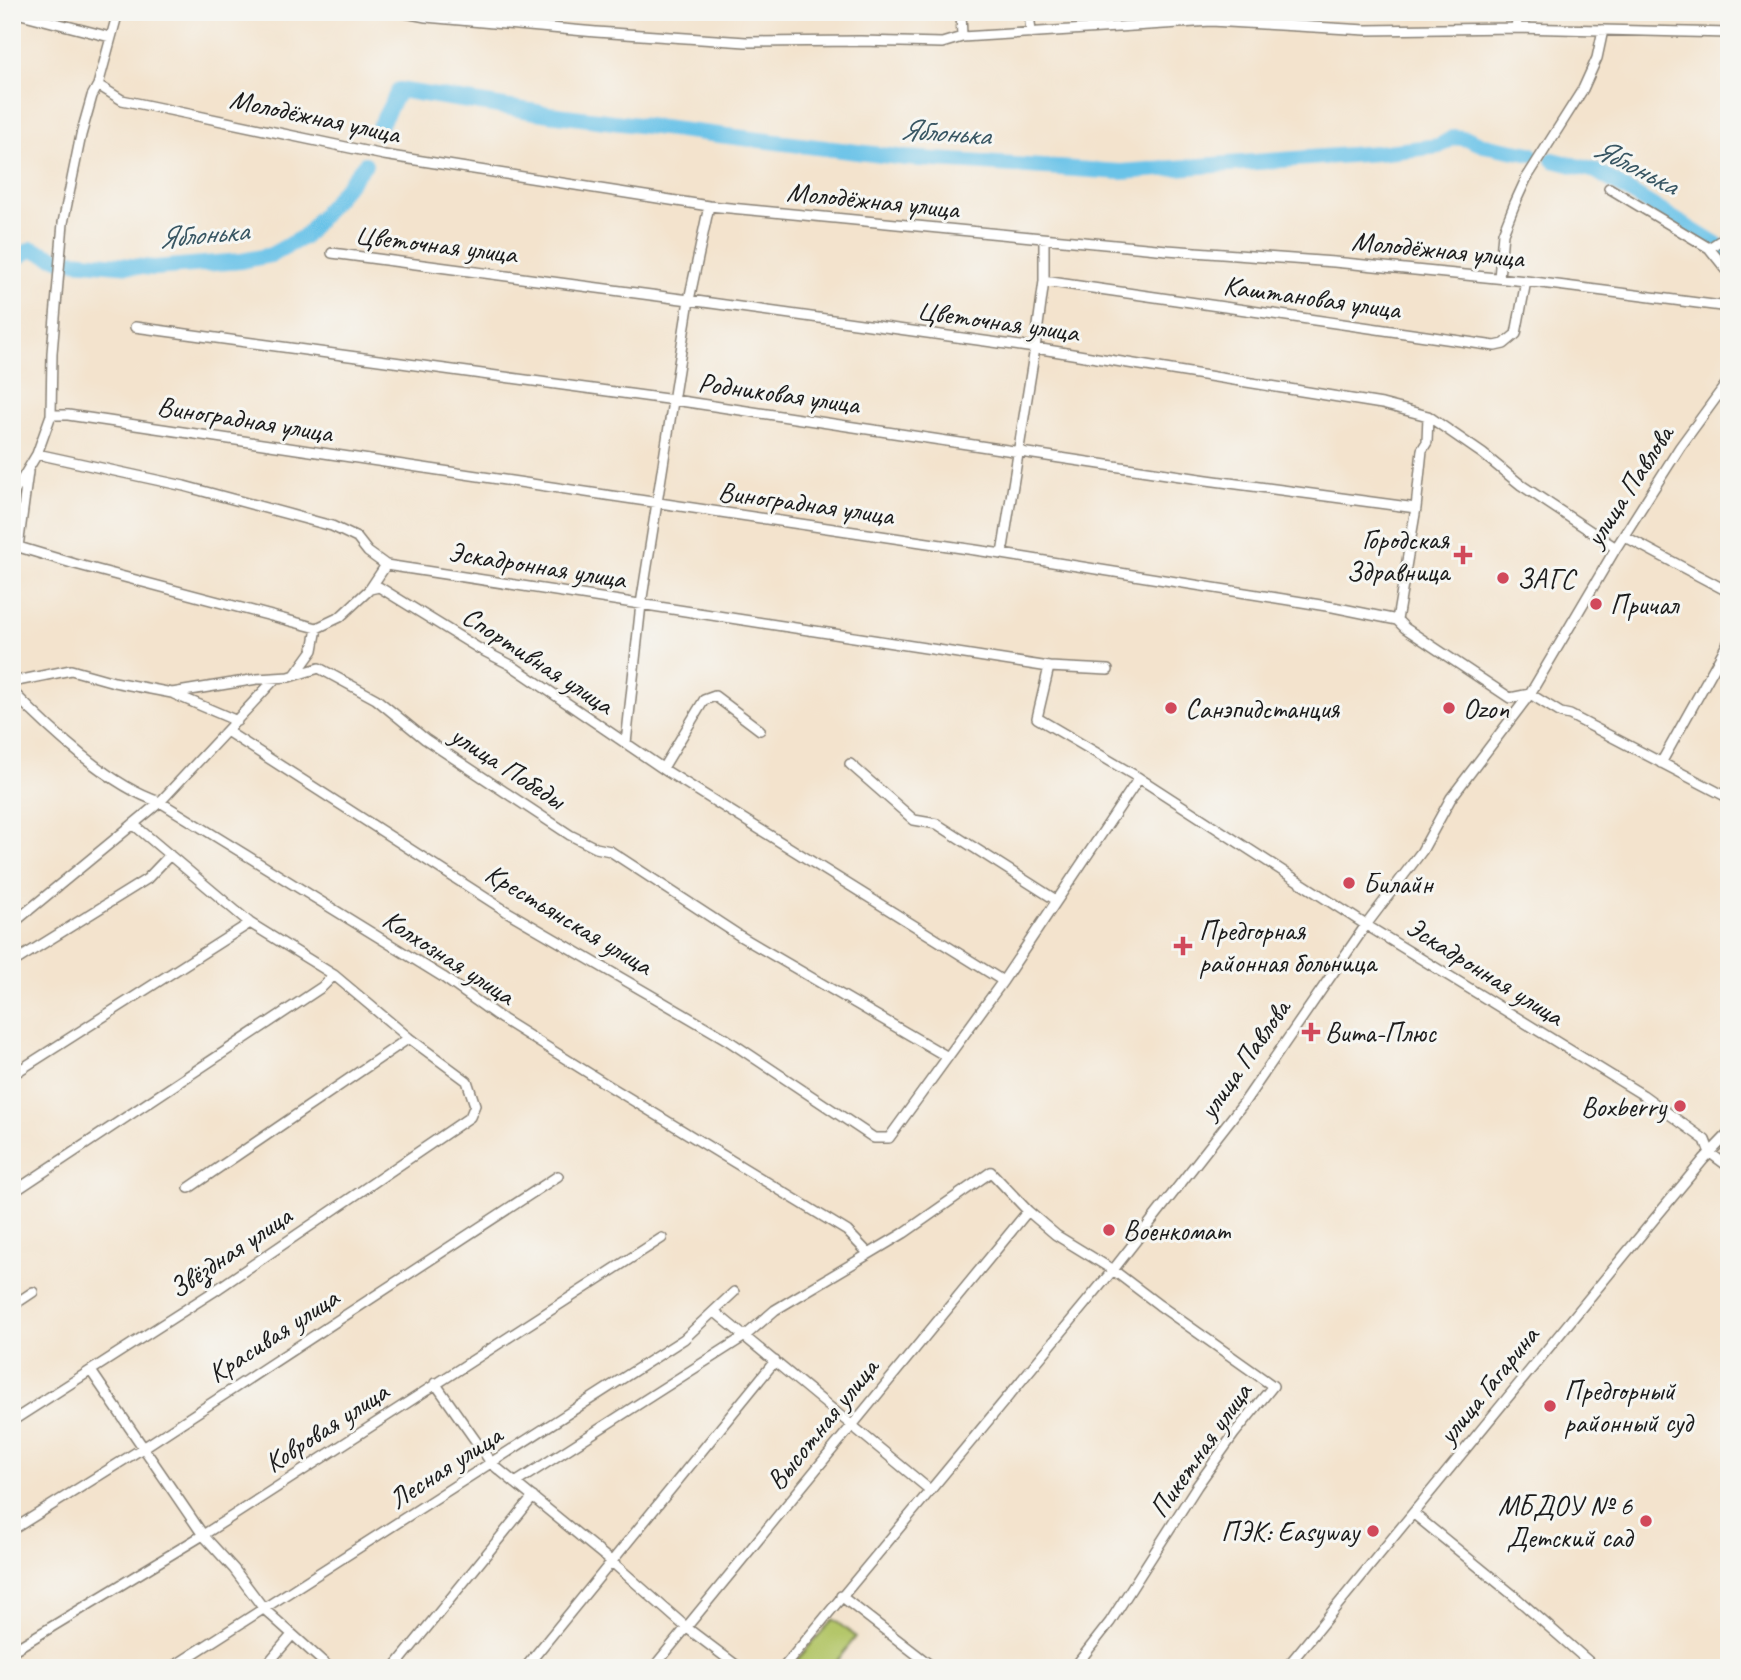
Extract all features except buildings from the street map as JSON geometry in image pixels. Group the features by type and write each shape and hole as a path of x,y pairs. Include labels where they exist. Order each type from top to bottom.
{"street":[{"path":"13,12 110,37"},
{"path":"12,496 37,454 51,415 52,353 63,223 81,135 118,12"},
{"path":"400,12 426,17 596,33 746,42 942,43 962,37 1211,21 1366,30 1516,28 1729,33"},
{"path":"961,12 962,37"},
{"path":"1029,12 1031,33"},
{"path":"1516,28 1518,12"},
{"path":"1499,278 1503,233 1515,203 1526,179 1583,89 1597,58 1602,30"},
{"name":"Молодёжная улица","path":"98,85 122,100 384,155 709,206 1044,239 1499,278 1729,307"},
{"path":"1609,188 1709,248 1729,273"},
{"path":"626,743 641,604 688,300 709,206"},
{"path":"1709,248 1729,235"},
{"path":"1002,554 1044,281 1044,239"},
{"name":"Цветочная улица","path":"332,253 1035,348 1382,404 1428,416 1483,454 1521,485 1616,548"},
{"name":"Каштановая улица","path":"1044,281 1495,346 1504,344 1516,334 1526,281"},
{"name":"Родниковая улица","path":"135,327 674,400 1194,478 1416,508"},
{"name":"улица Павлова","path":"783,1668 1114,1270 1245,1101 1366,925 1422,851 1451,798 1530,694 1616,548 1680,447 1729,380"},
{"name":"Виноградная улица","path":"51,415 68,415 658,505 1002,554 1333,607 1397,620 1510,698 1530,694"},
{"path":"1397,620 1416,508 1422,450 1427,442 1428,416"},
{"path":"29,465 15,546 75,565 317,628 340,617 370,589 386,565 368,552 357,538 332,526 184,486 37,454"},
{"path":"1624,537 1729,592"},
{"name":"Эскадронная улица","path":"386,565 1049,667 1108,670"},
{"name":"Спортивная улица","path":"370,589 379,587 478,648 511,665 663,768 1003,981"},
{"path":"295,675 313,650 317,628"},
{"path":"1661,763 1729,641"},
{"name":"Эскадронная улица","path":"1049,667 1037,718 1139,778 1366,925 1643,1095 1705,1140 1710,1153 1729,1167"},
{"name":"улица Победы","path":"12,682 72,670 172,693 295,675 319,668 376,699 425,740 570,835 596,848 610,851 740,936 946,1056"},
{"path":"12,923 160,802 276,678"},
{"name":"Колхозная улица","path":"12,691 65,741 142,797 160,802 443,977 502,1019 847,1231 868,1253"},
{"path":"172,693 237,721"},
{"path":"1530,694 1561,713 1570,715 1729,798"},
{"path":"663,768 704,700 715,696 760,730"},
{"name":"Крестьянская улица","path":"228,732 506,911 726,1039 874,1138 889,1138 946,1056"},
{"path":"849,764 914,820 937,824 1056,900"},
{"path":"946,1056 1003,981 1139,778"},
{"path":"133,824 250,923 334,975 409,1038 189,1188"},
{"path":"12,963 147,878 170,855"},
{"path":"12,1075 250,923"},
{"path":"12,1193 322,988 334,975"},
{"name":"Звёздная улица","path":"12,1421 213,1292 470,1117 475,1105 467,1081 409,1038"},
{"name":"улица Гагарина","path":"1286,1668 1505,1400 1729,1133"},
{"name":"Лесная улица","path":"515,1483 745,1336 775,1310 904,1233 991,1172 1028,1211"},
{"name":"Красивая улица","path":"12,1530 143,1448 558,1176"},
{"path":"1028,1211 1056,1235 1114,1270"},
{"name":"Высотная улица","path":"653,1668 1028,1211"},
{"name":"Ковровая улица","path":"12,1651 203,1535 662,1238"},
{"name":"Пикетная улица","path":"1074,1668 1110,1622 1197,1486 1273,1385 1114,1270"},
{"path":"12,1306 33,1292"},
{"name":"Лесная улица","path":"170,1668 684,1339 734,1292"},
{"path":"715,1312 930,1490"},
{"path":"525,1668 775,1361"},
{"path":"91,1371 203,1535 234,1569 264,1609 330,1668"},
{"path":"435,1383 492,1464 612,1562 687,1628 740,1668"},
{"path":"394,1668 533,1497"},
{"path":"1414,1514 1513,1595 1595,1668"},
{"path":"841,1596 934,1668"},
{"path":"264,1668 292,1635"}],"green space":[{"path":"833,1619 856,1637 831,1668 790,1668"}],"waterway":[{"name":"Яблонька","path":"377,131 399,90 549,114 906,158 1121,172 1377,153 1439,146 1454,137 1531,154"},
{"name":"Яблонька","path":"1553,160 1596,171 1726,251 1729,249"},
{"name":"Яблонька","path":"12,261 32,249 61,260 154,268 241,261 271,255 305,236 365,164"}],"place":[{"name":"Городская Здравница","path":"1463,555"},
{"name":"ЗАГС","path":"1503,578"},
{"name":"Причал","path":"1596,604"},
{"name":"Санэпидстанция","path":"1171,708"},
{"name":"Ozon","path":"1449,708"},
{"name":"Билайн","path":"1349,883"},
{"name":"Предгорная районная больница","path":"1183,946"},
{"name":"Вита-Плюс","path":"1311,1032"},
{"name":"Boxberry","path":"1680,1106"},
{"name":"Военкомат","path":"1109,1230"},
{"name":"Предгорный районный суд","path":"1550,1406"},
{"name":"МБДОУ № 6 Детский сад","path":"1646,1521"},
{"name":"ПЭК: Easyway","path":"1373,1531"}]}
